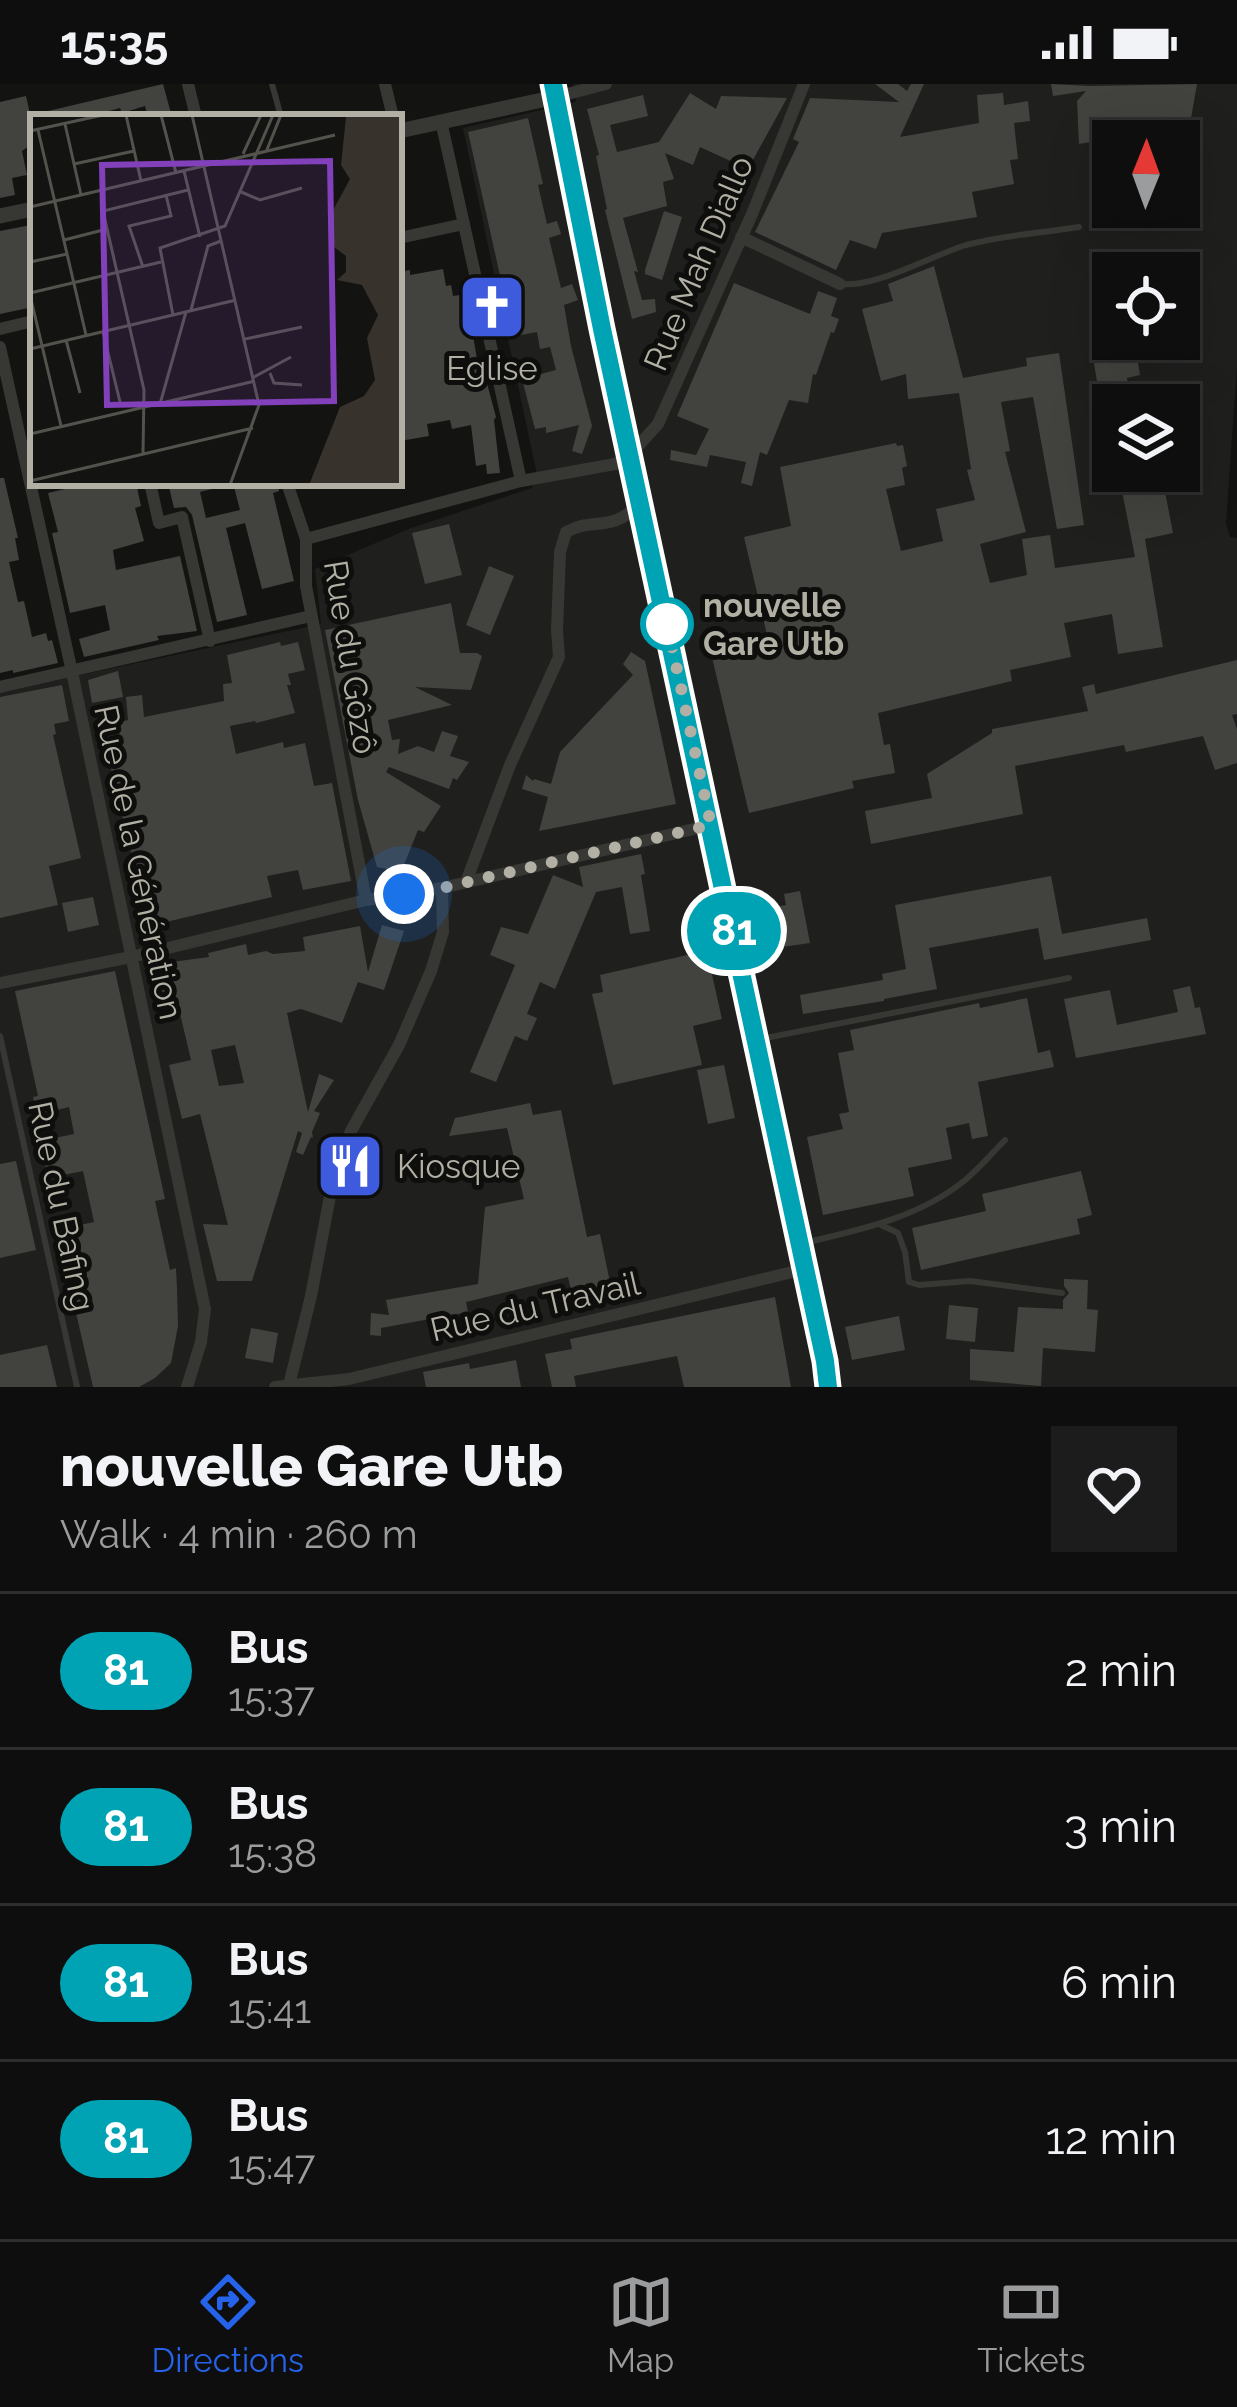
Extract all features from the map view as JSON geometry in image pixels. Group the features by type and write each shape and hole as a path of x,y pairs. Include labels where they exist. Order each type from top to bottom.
{"street":[{"path":"188,84 195,114"},
{"path":"386,84 392,114"},
{"path":"402,130 555,91 607,84"},
{"name":"Rue Mah Diallo","path":"629,456 658,424 804,84"},
{"path":"555,91 828,1387"},
{"path":"441,121 521,482"},
{"path":"0,216 30,210"},
{"path":"402,237 464,224"},
{"path":"741,237 840,284"},
{"path":"0,329 30,322"},
{"name":"Rue de la Génération","path":"0,347 30,482"},
{"path":"0,432 18,428"},
{"name":"Rue du Gôzô","path":"367,900 311,616 306,539 521,482 615,464 629,456"},
{"name":"Rue de la Génération","path":"31,486 205,1309 187,1387"},
{"path":"151,486 159,523 182,517 211,641"},
{"path":"288,486 306,539"},
{"path":"466,882 510,764 559,657 560,552 566,532 626,517 640,504"},
{"path":"0,687 311,616"},
{"path":"0,983 711,825"},
{"path":"282,1386 311,1296 334,1175 431,971 442,932 442,888"},
{"name":"Rue du Travail","path":"282,1386 349,1378 806,1269"}],"lane":[{"path":"272,84 280,114"},
{"path":"840,284 882,277 971,244 1079,227"},
{"path":"757,1040 1069,979"},
{"name":"Rue du Bafing","path":"0,1036 77,1387"},
{"path":"800,1244 881,1225 962,1182 1005,1140"},
{"path":"881,1225 898,1233 909,1282 970,1281 1062,1293"}],"shaded area":[{"path":"573,84 1237,84 1237,367 1226,523 1230,537 1237,538 1237,1387 0,1387 0,692 321,624 315,569 411,528 532,488 536,470 463,128 576,102"}],"building":[{"path":"163,84 171,114 147,114 145,106 122,113 120,108 99,114 48,111"},
{"path":"875,84 898,84 907,91 911,84 924,84 900,137 979,123 977,95 1003,93 1004,105 1028,101 1030,121 1014,123 1018,159 1010,160 1014,184 972,192 977,217 882,233 876,249 850,240 836,270 755,232 799,142 793,139 810,98 899,102"},
{"path":"1051,84 1197,84 1191,120 1092,120 1092,142 1079,144 1077,101 1086,91 1053,96"},
{"path":"690,93 716,109 721,96 787,98 748,169 700,147 693,165 665,153 674,179 663,182 667,206 623,218 642,300 655,299 656,312 632,319 587,109 643,95 648,116 610,125 617,152 659,142"},
{"path":"26,96 30,145 22,151 27,175 12,178 15,195 0,198 0,102"},
{"path":"528,118 547,224 557,221 561,234 549,238 561,288 572,284 578,300 564,305 592,426 582,454 572,451 579,425 546,433 546,427 535,429 522,379 556,370 550,347 540,349 537,332 510,337 468,132"},
{"path":"664,211 682,217 662,280 645,270"},
{"path":"30,225 30,308 0,314 0,231"},
{"path":"934,266 963,378 1027,366 1026,358 1059,353 1084,525 1057,529 1033,397 1001,402 1010,451 1005,452 1026,532 980,544 990,583 1027,575 1022,539 1050,535 1055,568 1135,557 1122,492 1165,492 1173,533 1145,539 1163,647 1118,654 1112,614 1064,623 1071,657 1010,670 1012,681 878,713 895,773 852,781 854,788 749,813 710,649 767,635 744,537 791,526 780,467 903,445 905,485 886,489 901,551 943,541 936,509 975,500 959,393 908,399 906,374 881,381 862,309 893,301 888,284"},
{"path":"443,269 453,296 466,294 480,377 485,376 496,417 500,473 487,474 486,464 476,466 471,425 452,429 450,420 427,424 429,436 402,441 402,271 410,270 410,275"},
{"path":"734,283 810,314 818,291 837,298 831,316 839,319 813,374 808,403 789,400 767,455 760,452 752,486 741,483 746,462 710,455 707,467 670,460 671,450 696,455 709,429 677,416"},
{"path":"1093,360 1138,360 1140,375 1127,378 1128,384 1097,384"},
{"path":"0,478 4,478 18,538 19,560 9,562 18,602 24,601 32,637 46,633 48,641 52,640 58,663 13,673 0,673"},
{"path":"77,486 137,486 141,506 135,508 144,541 113,550 116,570 180,556 197,631 157,636 159,640 84,657 79,639 110,630 105,605 70,613 48,493"},
{"path":"169,486 220,486 200,492 206,518 240,510 234,486 278,486 279,491 273,493 294,581 262,589 245,523 226,528 247,615 217,622 192,515 186,507 174,508"},
{"path":"449,524 462,575 425,584 412,533"},
{"path":"489,566 514,576 490,635 466,625"},
{"path":"451,603 460,653 482,656 471,690 415,687 452,705 388,720 392,740 400,739 398,754 418,746 434,752 442,731 458,736 450,756 469,762 449,789 389,767 386,772 441,806 424,832 418,830 401,872 377,867 358,800 325,630"},
{"path":"280,642 281,646 298,642 305,670 288,674 295,713 230,726 236,754 283,742 284,748 305,743 314,786 332,783 351,881 303,890 298,870 267,876 272,897 149,926 101,727 128,720 126,697 142,695 144,717 224,701 223,684 232,683 227,655"},
{"path":"631,652 645,661 676,804 539,831 548,797 522,789 526,775 551,784 560,752 633,675 623,664"},
{"path":"1237,660 1237,714 1232,715 1237,763 1215,770 1203,736 1126,752 1124,745 1015,766 1023,814 871,844 865,811 932,798 927,774 992,729 1088,711 1082,687 1094,684 1096,694"},
{"path":"118,671 123,697 92,703 88,680"},
{"path":"62,685 69,721 54,724 53,735 81,858 49,866 58,905 0,918 0,697"},
{"path":"641,854 650,931 630,934 622,887 596,892 555,989 540,982 527,1014 537,1018 527,1041 515,1036 496,1082 470,1072 515,965 490,955 501,927 528,934 553,875 583,887 579,867"},
{"path":"1051,876 1062,934 1147,918 1151,940 1044,960 1038,928 929,948 937,989 803,1014 800,995 883,980 882,974 906,969 895,905"},
{"path":"800,891 810,943 782,947 775,907 786,905 784,894"},
{"path":"93,897 99,925 68,932 62,903"},
{"path":"382,925 404,931 384,990 358,982 342,1023 301,1009 287,1013 308,1112 319,1074 334,1080 314,1111 320,1113 303,1155 296,1152 302,1133 298,1131 252,1281 217,1281 203,1224 228,1225 200,1114 182,1119 169,1065 191,1060 178,1005 166,1007 157,964 209,957 208,953 246,944 248,955 305,951 303,937 360,926 368,972","holes":["235,1045 244,1083 219,1086 211,1050"]},
{"path":"703,935 722,1019 693,1026 702,1065 613,1085 592,994 603,992 600,975 696,953 693,938"},
{"path":"115,971 165,1199 155,1201 170,1270 176,1268 178,1326 171,1363 139,1387 93,1387 57,1230 94,1222 83,1171 48,1178 40,1141 74,1134 69,1107 37,1115 33,1097 38,1096 15,991"},
{"path":"1190,986 1206,1034 1076,1058 1064,999 1110,990 1117,1025 1178,1012 1173,990"},
{"path":"1027,998 1038,1053 1050,1050 1054,1067 978,1082 988,1136 972,1139 969,1123 946,1128 952,1159 908,1168 914,1196 823,1215 807,1137 843,1129 839,1114 849,1112 838,1053 854,1050 850,1030 979,1003 980,1008"},
{"path":"724,1065 735,1118 708,1124 697,1070"},
{"path":"530,1103 533,1115 561,1110 587,1237 600,1234 611,1287 572,1295 568,1277 466,1302 468,1312 381,1328 381,1336 370,1335 371,1313 389,1315 386,1300 478,1284 485,1207 524,1199 507,1128 449,1136 455,1118"},
{"path":"16,1161 36,1250 0,1258 0,1164"},
{"path":"1081,1171 1092,1215 1077,1219 1080,1234 921,1270 912,1228 986,1211 982,1194"},
{"path":"1064,1279 1088,1280 1087,1309 1098,1310 1095,1352 1043,1348 1041,1386 970,1380 970,1349 1014,1352 1018,1307 1063,1309 1069,1293"},
{"path":"775,1297 791,1387 684,1387 677,1356 574,1376 576,1387 552,1387 545,1354 572,1349 570,1339"},
{"path":"949,1305 978,1308 975,1342 946,1339"},
{"path":"899,1316 905,1350 852,1360 845,1327"},
{"path":"251,1328 278,1333 273,1363 245,1358"},
{"path":"47,1345 57,1387 0,1387 0,1355"},
{"path":"516,1360 521,1387 426,1387 423,1372"}],"bus line":[{"name":"81","path":"553,84 828,1387"}],"place":[{"name":"Eglise","path":"492,307"},
{"name":"nouvelle Gare Utb","path":"667,624"},
{"name":"Kiosque","path":"350,1166"}],"route":[{"path":"404,894 711,825 667,624"}]}
